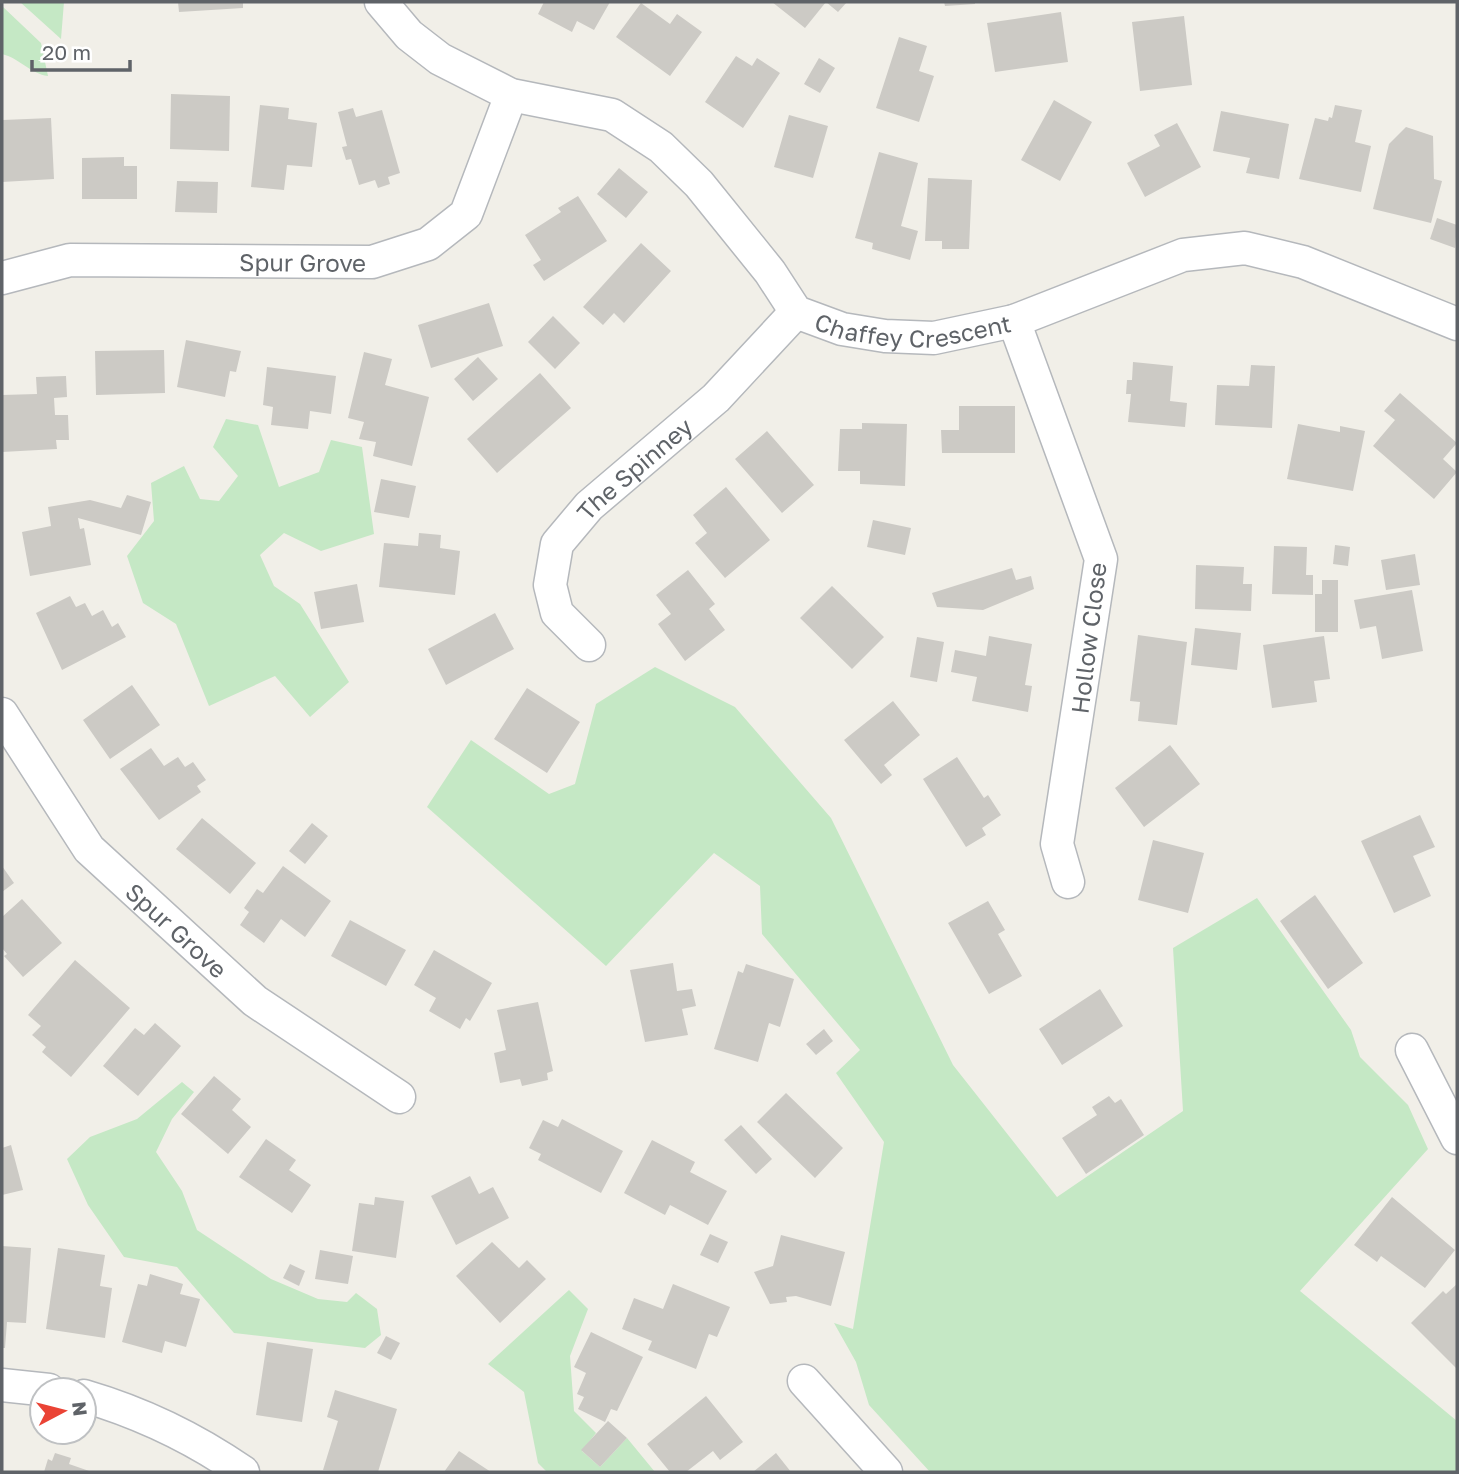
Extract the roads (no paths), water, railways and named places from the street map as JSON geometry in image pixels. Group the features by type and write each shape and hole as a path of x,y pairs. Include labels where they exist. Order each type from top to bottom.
{"street":[{"name":"Chaffey Crescent","path":"381,2 409,35 440,59 511,94 612,116 661,148 699,184 770,272 796,312 842,329 885,336 934,338 1014,321 1183,255 1245,248 1303,262 1457,324"},
{"name":"Spur Grove","path":"2,278 70,261 372,262 428,244 466,214 511,94"},
{"name":"The Spinney","path":"589,645 557,613 550,585 556,544 589,506 716,398 796,312"},
{"name":"Hollow Close","path":"1014,321 1101,559 1057,844 1068,882"},
{"name":"Spur Grove","path":"2,713 89,849 255,1001 399,1097"},
{"path":"1412,1050 1457,1138"},
{"path":"804,1381 886,1472"},
{"path":"2,1385 28,1388"},
{"path":"98,1401 152,1419 211,1450 243,1472"}]}
